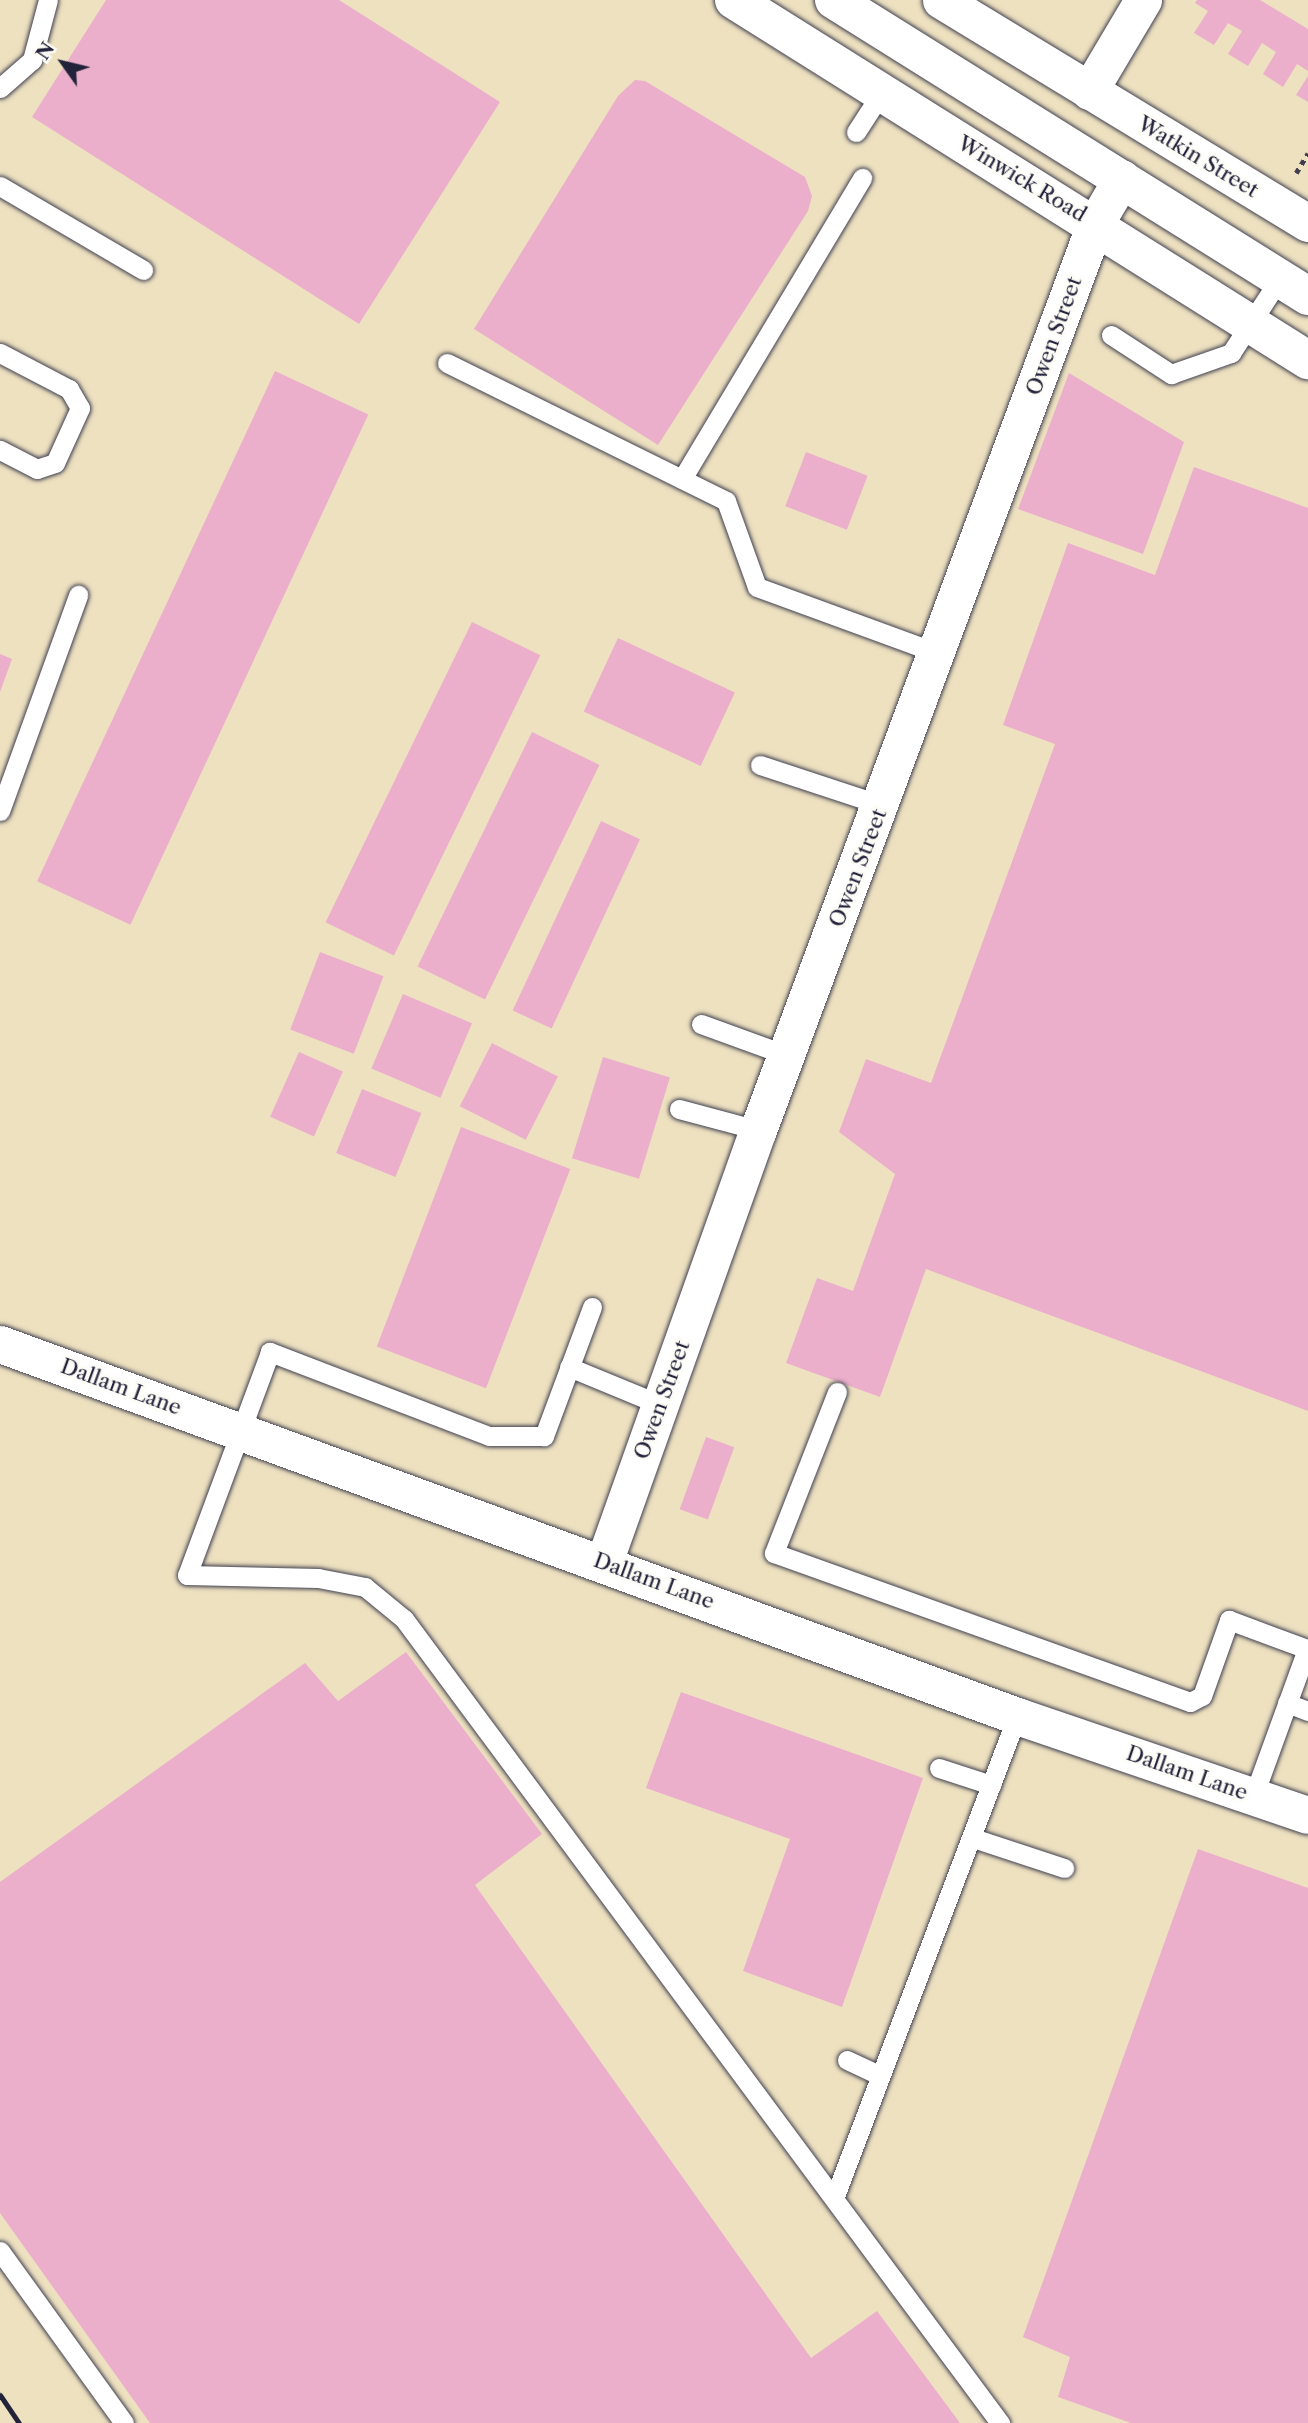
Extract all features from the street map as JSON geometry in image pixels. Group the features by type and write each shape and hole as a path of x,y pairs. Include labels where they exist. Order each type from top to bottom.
{"highway":[{"name":"Winwick Road","path":"734,0 1308,360"},
{"path":"834,0 1122,177 1294,287"}],"street":[{"name":"Watkin Street","path":"941,0 1308,223"},
{"path":"1089,90 1143,0"},
{"name":"Owen Street","path":"604,1562 758,1130 882,805 1095,224 1122,177"},
{"name":"Dallam Lane","path":"0,1344 604,1562 1017,1716 1308,1815"}],"lane":[{"path":"0,88 16,78 32,60 48,0"},
{"path":"856,132 882,92"},
{"path":"682,479 862,178"},
{"path":"0,186 143,270"},
{"path":"1111,335 1171,374 1230,354 1252,323 1294,287"},
{"path":"0,353 69,389 80,408 55,463 37,469 0,450"},
{"path":"447,363 726,501 757,587 937,653"},
{"path":"0,811 78,595"},
{"path":"760,765 882,805"},
{"path":"701,1024 786,1055"},
{"path":"679,1109 758,1130"},
{"path":"592,1307 544,1436 489,1436 270,1352 238,1430 187,1575 318,1578 365,1587 404,1619 835,2196 1000,2423"},
{"path":"569,1367 661,1405"},
{"path":"837,1392 774,1553 1190,1702 1202,1696 1229,1620 1307,1649 1254,1795"},
{"path":"1287,1703 1308,1711"},
{"path":"835,2196 879,2075 973,1838 1017,1716"},
{"path":"939,1768 991,1785"},
{"path":"973,1838 1064,1868"},
{"path":"847,2060 879,2075"},
{"path":"0,2251 124,2423"}],"building":[{"path":"106,0 339,0 500,102 359,324 32,117"},
{"path":"1197,0 1260,0 1308,29 1308,71 1297,64 1283,87 1263,74 1276,52 1262,43 1248,66 1228,54 1242,31 1228,23 1214,45 1194,33 1208,11 1195,3"},
{"path":"1308,76 1308,102 1296,95"},
{"path":"635,80 645,81 805,177 812,196 808,211 658,445 474,329 618,96"},
{"path":"275,371 368,415 130,925 37,881"},
{"path":"1069,373 1184,442 1143,554 1018,509"},
{"path":"806,452 868,476 847,530 785,506"},
{"path":"1194,467 1308,508 1308,1411 926,1269 880,1397 786,1363 817,1278 853,1291 895,1174 839,1132 866,1059 931,1083 1055,744 1003,725 1068,543 1155,575"},
{"path":"472,622 540,655 394,956 326,922"},
{"path":"618,638 735,693 701,766 584,711"},
{"path":"0,654 12,659 0,692"},
{"path":"532,732 599,765 485,999 418,967"},
{"path":"601,821 640,839 552,1029 513,1010"},
{"path":"320,952 383,976 354,1054 290,1029"},
{"path":"403,994 472,1023 440,1098 371,1069"},
{"path":"492,1043 558,1077 526,1140 460,1106"},
{"path":"299,1052 343,1072 314,1136 270,1117"},
{"path":"603,1057 670,1077 639,1179 572,1158"},
{"path":"362,1089 421,1113 395,1177 336,1153"},
{"path":"461,1127 570,1169 486,1388 377,1346"},
{"path":"706,1437 734,1447 708,1520 680,1509"},
{"path":"406,1652 542,1834 475,1885 811,2358 877,2311 960,2423 150,2423 0,2213 0,1882 305,1663 338,1701"},
{"path":"681,1692 923,1778 842,2007 743,1971 790,1839 646,1788"},
{"path":"1198,1849 1308,1888 1308,2423 1131,2423 1058,2397 1070,2357 1023,2337"}],"railway":[{"path":"0,2395 19,2423"}]}
